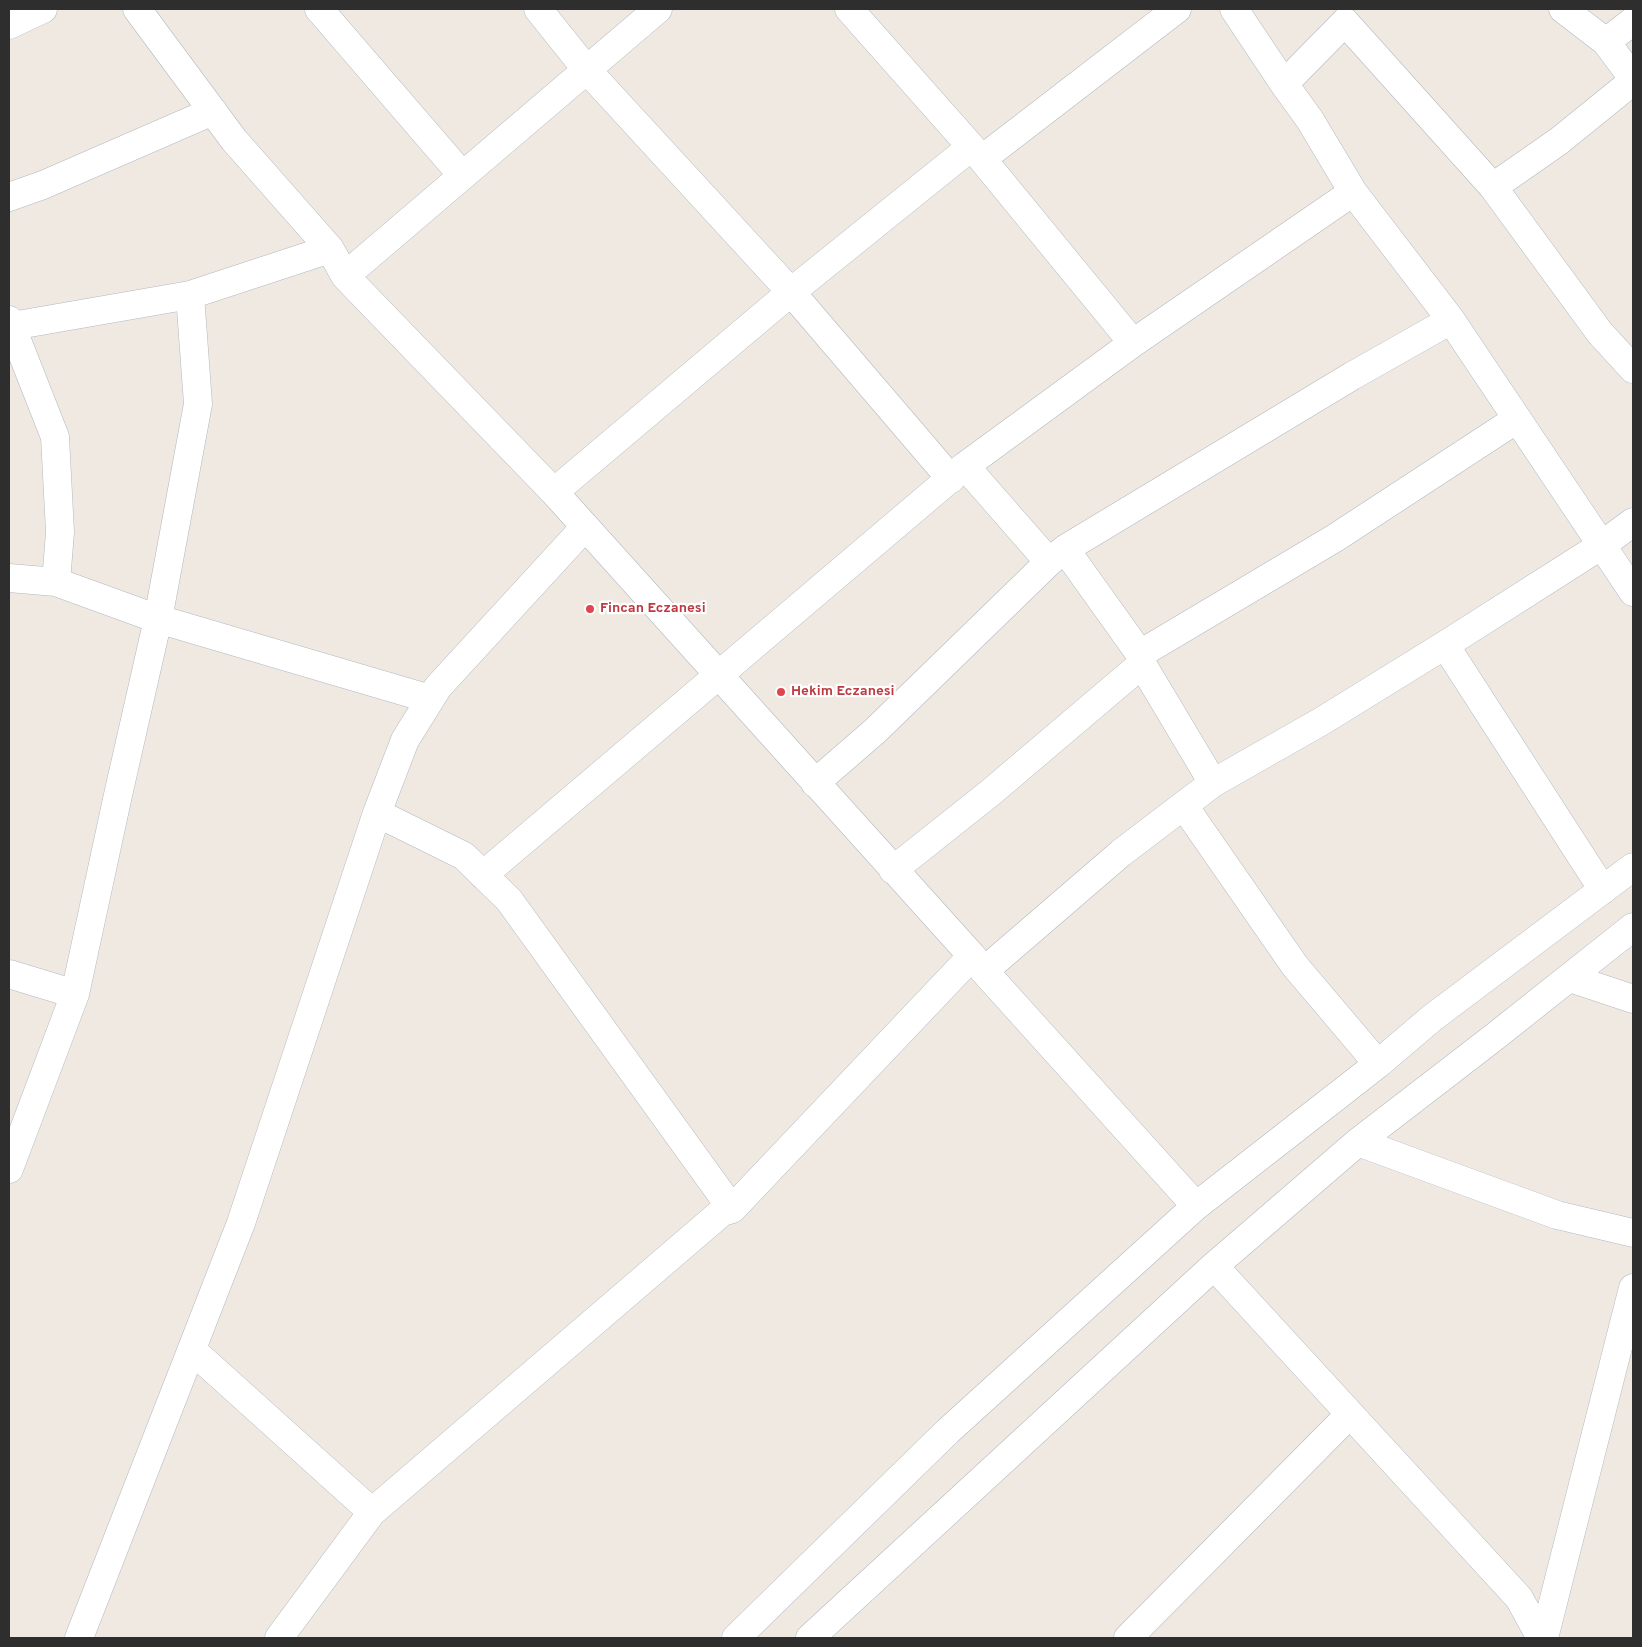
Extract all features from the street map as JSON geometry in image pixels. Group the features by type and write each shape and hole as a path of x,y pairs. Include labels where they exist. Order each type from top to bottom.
{"street":[{"path":"9,25 43,9"},
{"path":"137,9 234,140 330,249 345,276 554,492 584,528 1196,1206"},
{"path":"319,9 462,176"},
{"path":"538,9 586,69 958,472 1057,555 1141,659 1214,783"},
{"path":"345,276 658,9"},
{"path":"849,9 976,153 1133,343"},
{"path":"554,492 790,292 976,153 1177,9"},
{"path":"1234,9 1310,120 1353,192 1451,320 1633,592"},
{"path":"1493,187 1559,141 1633,80 1606,42 1563,9"},
{"path":"1284,84 1351,16 1493,187 1600,333 1633,369"},
{"path":"1606,42 1633,21"},
{"path":"9,197 43,185 213,111"},
{"path":"483,874 958,472 1133,343 1353,192"},
{"path":"56,582 60,532 55,437 10,323 190,295 330,249"},
{"path":"9,1169 75,994 158,619 198,404 190,295"},
{"path":"815,783 874,731 1057,555 1352,376 1451,320"},
{"path":"893,870 990,793 1141,659 1335,538 1517,419"},
{"path":"278,1638 372,1512 722,1212 732,1209 978,963 1214,783 1322,721 1445,645 1602,546 1633,522"},
{"path":"79,1638 241,1223 377,813 405,740 438,687 584,528"},
{"path":"9,578 56,582 158,619 430,699"},
{"path":"1445,645 1603,890"},
{"path":"1184,806 1295,966 1378,1064"},
{"path":"377,813 464,856 509,900 732,1209"},
{"path":"736,1638 948,1431 1196,1206 1378,1064 1432,1018 1633,867"},
{"path":"810,1638 1214,1266 1358,1142 1633,927"},
{"path":"9,974 75,994"},
{"path":"1570,978 1633,999"},
{"path":"1358,1142 1556,1216 1633,1233"},
{"path":"1214,1266 1519,1598 1542,1638"},
{"path":"1542,1638 1622,1374 1633,1288"},
{"path":"192,1350 372,1512"},
{"path":"1128,1638 1349,1414"}],"place":[{"name":"Fincan Eczanesi","path":"590,609"},
{"name":"Hekim Eczanesi","path":"781,692"}]}
